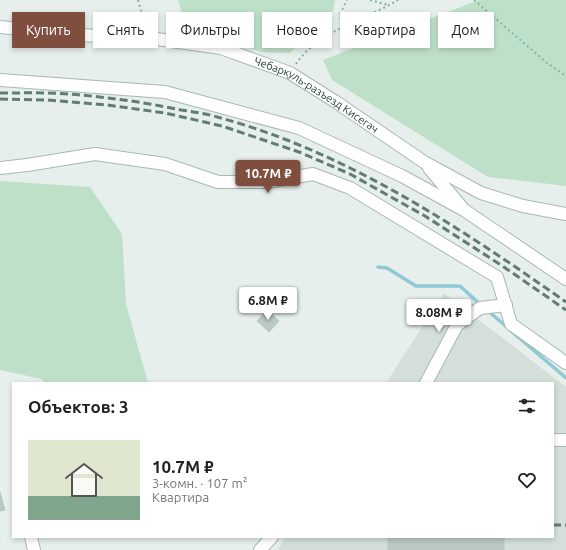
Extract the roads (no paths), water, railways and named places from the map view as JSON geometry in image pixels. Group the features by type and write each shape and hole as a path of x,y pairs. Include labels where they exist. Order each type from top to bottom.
{"street":[{"name":"Чебаркуль-разъезд Кисегач","path":"0,27 77,35 150,38 221,48 290,73 336,102 424,162 482,193 523,206 566,214"},
{"path":"0,80 165,92 300,128 402,176 464,210 566,279"},
{"path":"0,168 95,154 165,164 218,182 267,182 313,174 350,188 497,277 511,324 566,363"},
{"path":"424,162 464,210"},
{"path":"427,382 457,325 480,308 506,305"},
{"path":"554,440 566,440"},
{"path":"31,538 34,550"},
{"path":"260,550 271,538"}],"waterway":[{"path":"378,267 387,268 416,286 460,286 482,306"},
{"path":"487,310 566,378"}],"railway":[{"path":"0,93 60,93 131,101 211,115 268,133 313,151 358,172 401,195 485,247 566,302"},
{"path":"0,99 48,100 107,105 165,113 222,126 299,152 350,174 425,216 501,265 566,310"},
{"path":"554,525 566,525"}]}
